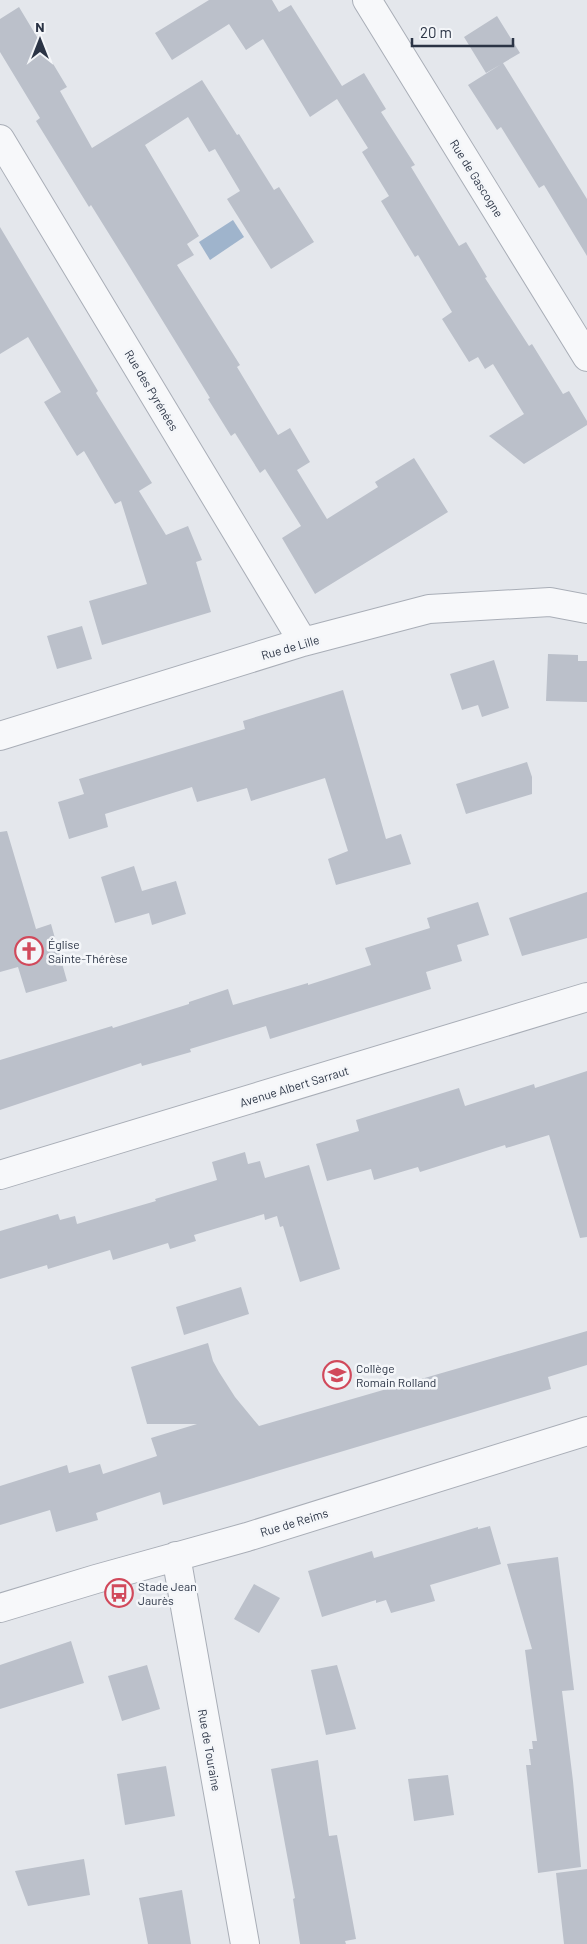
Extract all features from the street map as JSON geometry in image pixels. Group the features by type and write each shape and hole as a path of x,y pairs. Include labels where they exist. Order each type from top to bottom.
{"street":[{"name":"Rue de Gascogne","path":"367,0 587,357"},
{"name":"Rue des Pyrénées","path":"0,139 303,642"},
{"name":"Rue de Lille","path":"0,736 303,642 429,609 550,602 587,609"},
{"name":"Avenue Albert Sarraut","path":"0,1175 587,997"},
{"name":"Rue de Reims","path":"0,1608 586,1438"},
{"name":"Rue de Touraine","path":"176,1556 245,1944"}],"water":[{"path":"233,220 244,237 210,260 199,242"}],"building":[{"path":"209,0 272,0 279,12 291,5 342,86 364,73 386,109 381,112 415,165 411,167 459,246 466,242 487,277 485,278 529,346 532,344 563,394 569,391 587,421 587,425 524,464 489,436 524,414 493,364 485,369 478,357 469,362 442,319 452,312 418,255 415,257 381,201 389,196 362,152 368,148 337,99 310,117 263,39 246,50 229,24 172,60 155,33"},
{"path":"19,7 67,87 60,91 92,148 202,80 274,190 279,187 314,242 271,269 227,199 240,191 215,149 209,152 188,117 145,145 199,236 187,244 194,255 177,265 240,365 237,367 278,435 290,428 310,462 297,470 327,519 378,487 375,482 414,458 448,512 315,594 282,538 301,526 265,469 260,473 235,433 231,436 208,399 210,398 129,266 91,205 89,207 36,121 40,118 0,52 0,19"},
{"path":"497,16 520,53 486,73 464,37"},
{"path":"503,63 587,199 587,256 544,185 539,188 501,127 497,130 468,85"},
{"path":"0,227 98,391 96,393 152,483 139,491 166,535 188,526 202,560 196,562 211,612 102,645 89,601 147,584 121,501 115,504 84,451 77,456 44,402 61,392 28,337 0,354"},
{"path":"82,626 92,659 57,669 47,636"},
{"path":"548,654 578,655 578,661 587,661 587,702 546,701"},
{"path":"494,660 509,708 482,717 478,705 462,710 450,674"},
{"path":"343,690 386,839 401,834 411,864 336,885 328,859 348,851 325,778 251,801 247,788 197,802 192,787 105,814 108,827 69,839 58,802 84,794 79,779 245,729 243,721"},
{"path":"527,762 532,777 532,794 466,814 456,784"},
{"name":"Église Sainte-Thérèse","path":"7,831 36,929 51,924 67,981 26,993 18,967 0,972 0,832"},
{"path":"134,866 142,891 176,881 186,914 152,925 149,913 115,923 101,877"},
{"path":"587,892 587,938 522,956 509,918"},
{"path":"478,902 489,935 457,945 462,961 426,972 431,989 270,1039 266,1026 190,1049 191,1052 142,1066 141,1063 0,1110 0,1060 112,1026 113,1028 189,1004 189,1002 228,989 233,1005 308,983 308,985 371,965 365,948 430,928 427,918"},
{"path":"587,1071 587,1237 580,1238 549,1135 506,1148 505,1145 420,1172 418,1167 374,1180 371,1169 327,1181 316,1144 359,1131 356,1120 459,1088 465,1106 534,1084 535,1088"},
{"path":"245,1152 248,1164 260,1161 265,1178 309,1165 340,1269 300,1282 283,1226 280,1227 277,1216 265,1220 264,1214 194,1235 196,1241 170,1249 168,1243 113,1260 110,1250 48,1269 47,1265 0,1279 0,1231 58,1214 60,1220 75,1216 77,1224 156,1201 155,1199 217,1180 212,1162"},
{"path":"241,1287 249,1314 184,1335 176,1307"},
{"path":"587,1331 587,1365 548,1377 551,1389 163,1505 160,1492 96,1513 98,1520 56,1532 50,1510 0,1525 0,1486 67,1465 69,1473 100,1464 103,1474 157,1456 151,1438 197,1424 147,1424 131,1367 208,1343 213,1361 219,1372 235,1397 259,1426"},
{"path":"490,1526 501,1564 430,1585 435,1601 391,1613 386,1600 376,1603 376,1600 322,1617 308,1571 372,1551 374,1558 478,1527 478,1529"},
{"path":"558,1557 574,1690 562,1691 581,1867 538,1873 526,1765 531,1765 529,1749 533,1749 532,1741 537,1741 525,1650 532,1649 507,1564"},
{"path":"254,1584 280,1598 259,1633 234,1619"},
{"path":"71,1641 84,1683 0,1709 0,1665"},
{"path":"147,1665 160,1709 122,1721 108,1676"},
{"path":"337,1665 356,1729 326,1735 311,1670"},
{"path":"318,1760 329,1836 337,1835 356,1939 345,1941 346,1944 300,1944 293,1899 295,1898 271,1769"},
{"path":"166,1766 175,1816 125,1825 117,1774"},
{"path":"448,1775 454,1815 414,1821 408,1779"},
{"path":"84,1859 90,1895 28,1906 15,1871"},
{"path":"587,1869 587,1944 564,1944 556,1873"},
{"path":"182,1890 191,1944 148,1944 139,1898"}],"place":[{"name":"Église Sainte-Thérèse","path":"29,951"},
{"name":"Collège Romain Rolland","path":"337,1375"},
{"name":"Stade Jean Jaurès","path":"119,1593"}]}
